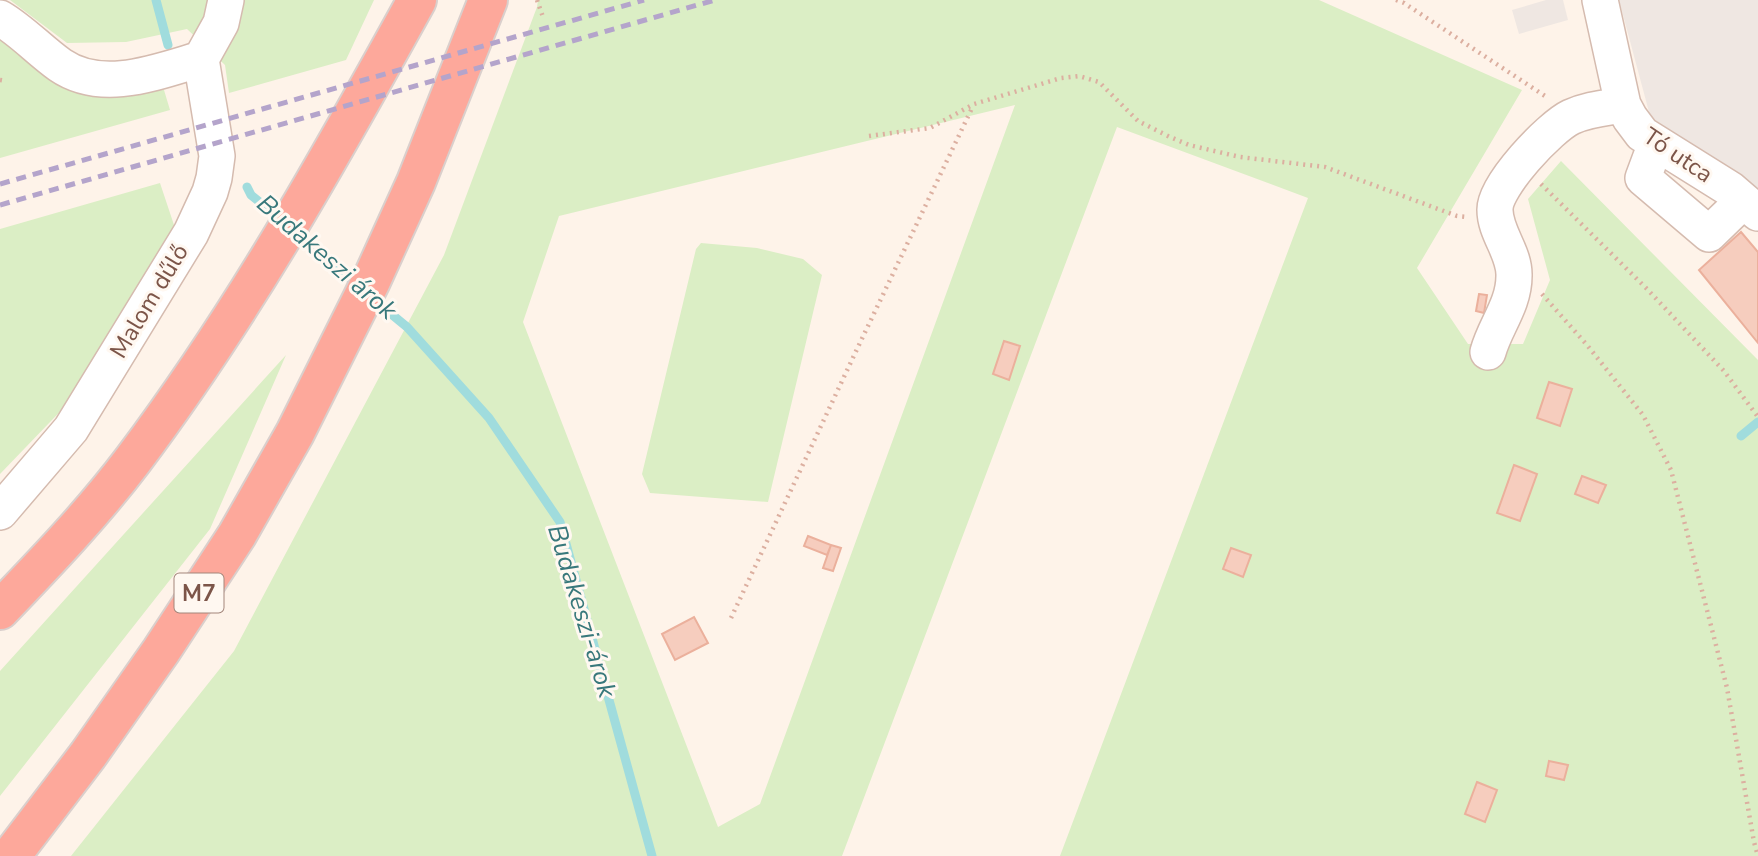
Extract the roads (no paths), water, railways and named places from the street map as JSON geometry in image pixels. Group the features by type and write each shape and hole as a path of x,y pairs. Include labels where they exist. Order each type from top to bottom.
{"highway":[{"path":"0,610 60,547 132,462 199,369 329,159 416,0"},
{"name":"M7","path":"11,856 154,662 237,535 295,433 363,296 415,182 488,0"}],"street":[{"path":"0,18 63,66 88,78 116,79 148,75 201,59 221,23 226,0"},
{"name":"Tó utca","path":"1600,0 1623,105 1630,118 1642,134 1730,189 1751,207"},
{"name":"Malom dűlő","path":"0,512 71,429 203,209 214,177 217,156 201,59"},
{"path":"1489,348 1510,301 1514,275 1512,261 1496,220 1494,208 1497,197 1520,164 1569,118 1587,111 1623,105"},
{"path":"1656,143 1643,178 1709,234 1751,207"}],"waterway":[{"name":"Budakeszi árok","path":"156,0 168,45"},
{"name":"Budakeszi árok","path":"247,187 251,195 283,221"},
{"name":"Budakeszi árok","path":"296,233 357,285"},
{"name":"Budakeszi-árok","path":"373,299 407,327 489,418 560,522 652,856"},
{"path":"1741,436 1758,422"}],"railway":[{"path":"0,184 644,0"},
{"path":"0,205 715,0"}]}
